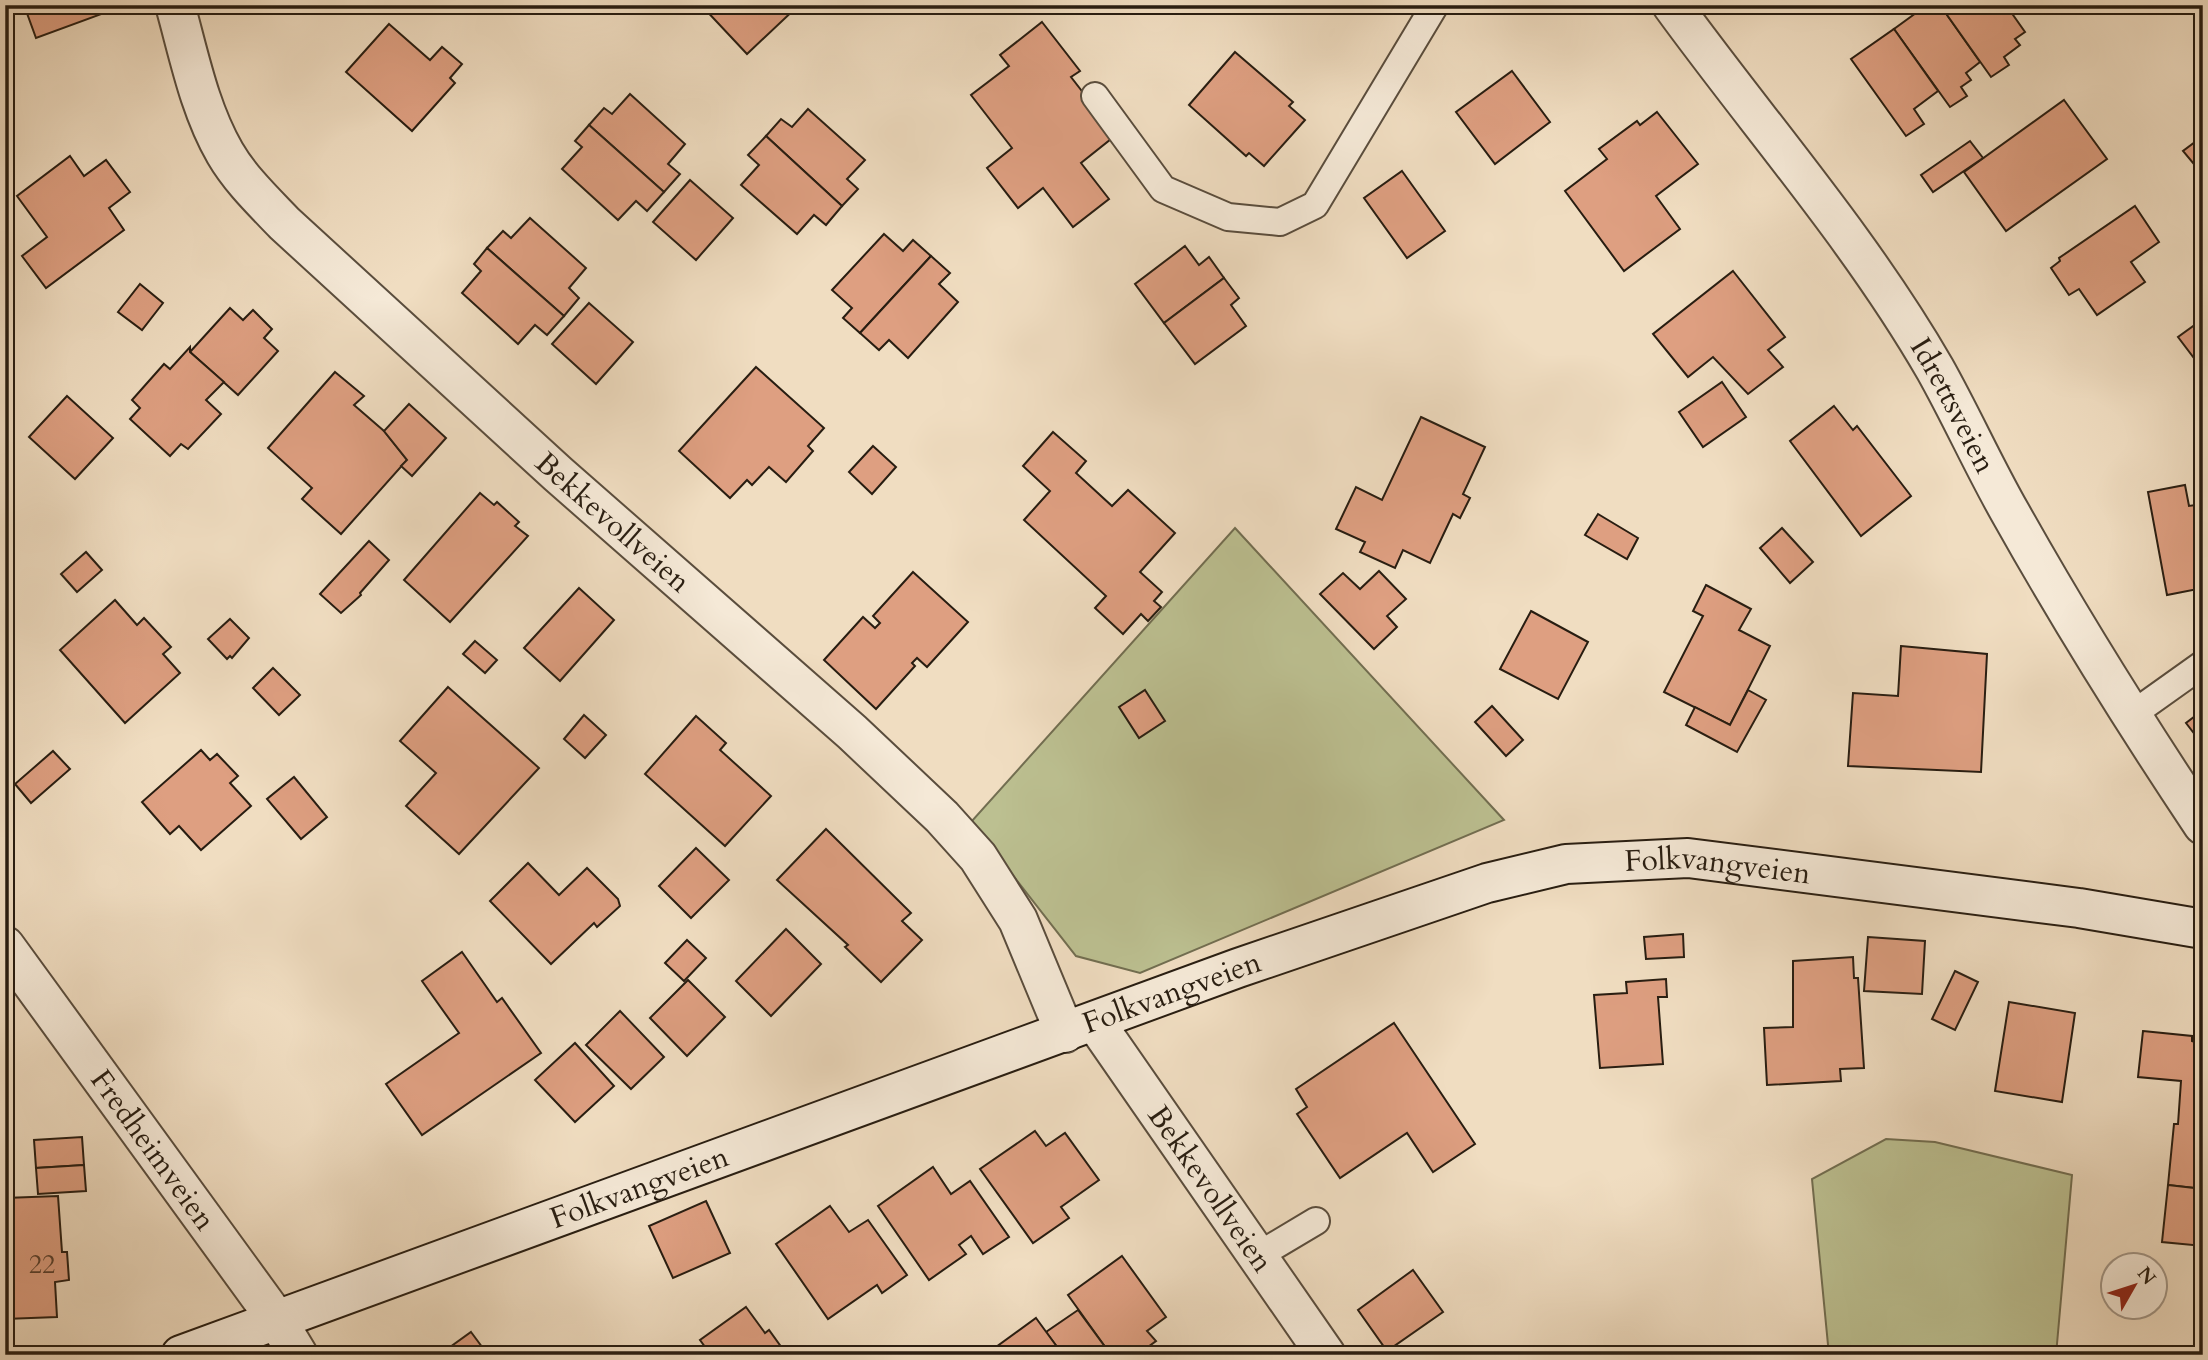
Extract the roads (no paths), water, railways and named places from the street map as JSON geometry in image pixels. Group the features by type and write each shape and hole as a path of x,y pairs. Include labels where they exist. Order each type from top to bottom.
{"street":[{"name":"Bekkevollveien","path":"175,5 210,124 226,155 247,184 284,223 558,474 852,732 942,817 978,857 1080,1027 1259,1255 1326,1355"},
{"name":"Idrettsveien","path":"1672,5 1839,224 1935,369 2010,512 2083,641 2203,825"},
{"name":"Folkvangveien","path":"181,1355 1396,913 1487,883 1566,864 1688,858 2079,908 2203,929"},
{"name":"Fredheimveien","path":"5,946 277,1320 299,1355"}],"lane":[{"path":"1095,96 1163,189 1228,218 1280,222 1315,205 1435,5"},
{"path":"2130,716 2203,664"},
{"path":"1259,1255 1316,1221"}]}
